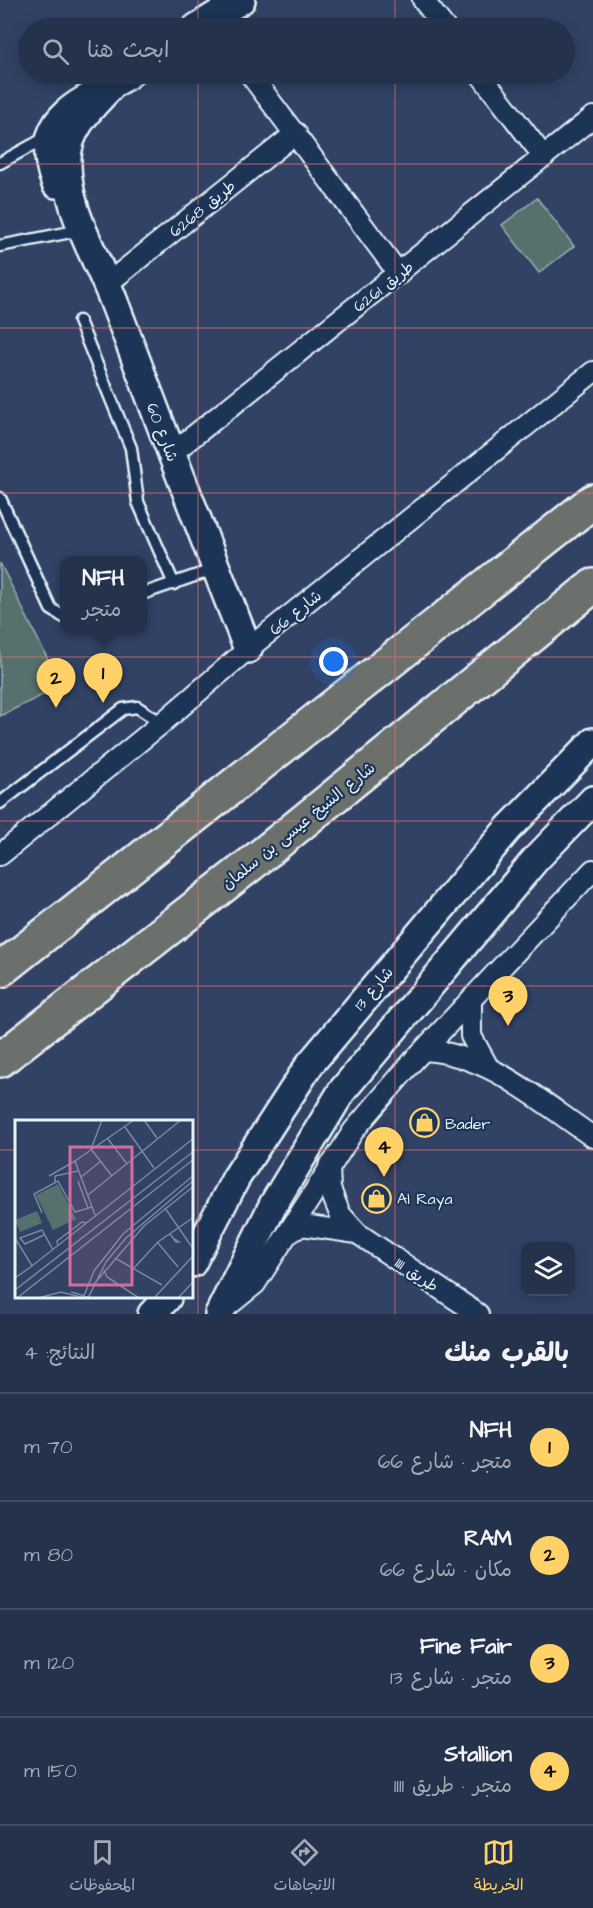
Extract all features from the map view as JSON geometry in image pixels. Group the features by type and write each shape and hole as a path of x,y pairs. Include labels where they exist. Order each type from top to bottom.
{"highway":[{"path":"0,970 593,501"},
{"name":"شارع الشيخ عيسى بن سلمان","path":"0,1060 251,864 593,586"}],"street":[{"path":"211,18 241,0"},
{"path":"423,0 437,18"},
{"name":"شارع 60","path":"111,84 90,94 65,113 52,134 51,171 62,198 78,223 107,284 248,649"},
{"name":"شارع 60","path":"78,223 67,172 68,153 73,134 82,117 116,84"},
{"path":"258,84 399,274"},
{"path":"488,84 544,157"},
{"name":"طريق 6261","path":"171,454 593,117"},
{"name":"طريق 6268","path":"107,284 296,133"},
{"name":"شارع 66","path":"0,855 162,723 248,649 593,372"},
{"name":"شارع 13","path":"194,1259 236,1178 310,1064 508,830 593,742"},
{"path":"220,1313 274,1203 342,1091 535,860 593,800"},
{"path":"220,1313 255,1284 328,1166 354,1130 424,1050 593,870"},
{"path":"471,1000 469,1018 471,1036 488,1067"},
{"path":"424,1050 457,1054 488,1067 593,1137"},
{"name":"طريق 1111","path":"328,1166 330,1189 340,1214 357,1233 478,1314"},
{"name":"طريق 1111","path":"288,1233 302,1225 357,1233"},
{"path":"152,1314 166,1299"},
{"path":"171,1314 177,1299"}],"lane":[{"path":"0,163 52,134"},
{"path":"0,246 78,223"},
{"path":"79,321 130,448 138,502 174,584"},
{"path":"0,498 51,609 60,615"},
{"path":"147,592 216,569"},
{"path":"0,803 123,709 137,707 162,723"}],"green space":[{"path":"537,198 574,246 539,273 502,225"},
{"path":"0,563 61,686 0,716"}],"place":[{"name":"NFH","path":"103,703"},
{"name":"RAM","path":"56,708"},
{"name":"Fine Fair","path":"508,1026"},
{"name":"Bader","path":"424,1123"},
{"name":"Stallion","path":"384,1177"},
{"name":"Al Raya","path":"376,1198"}]}
